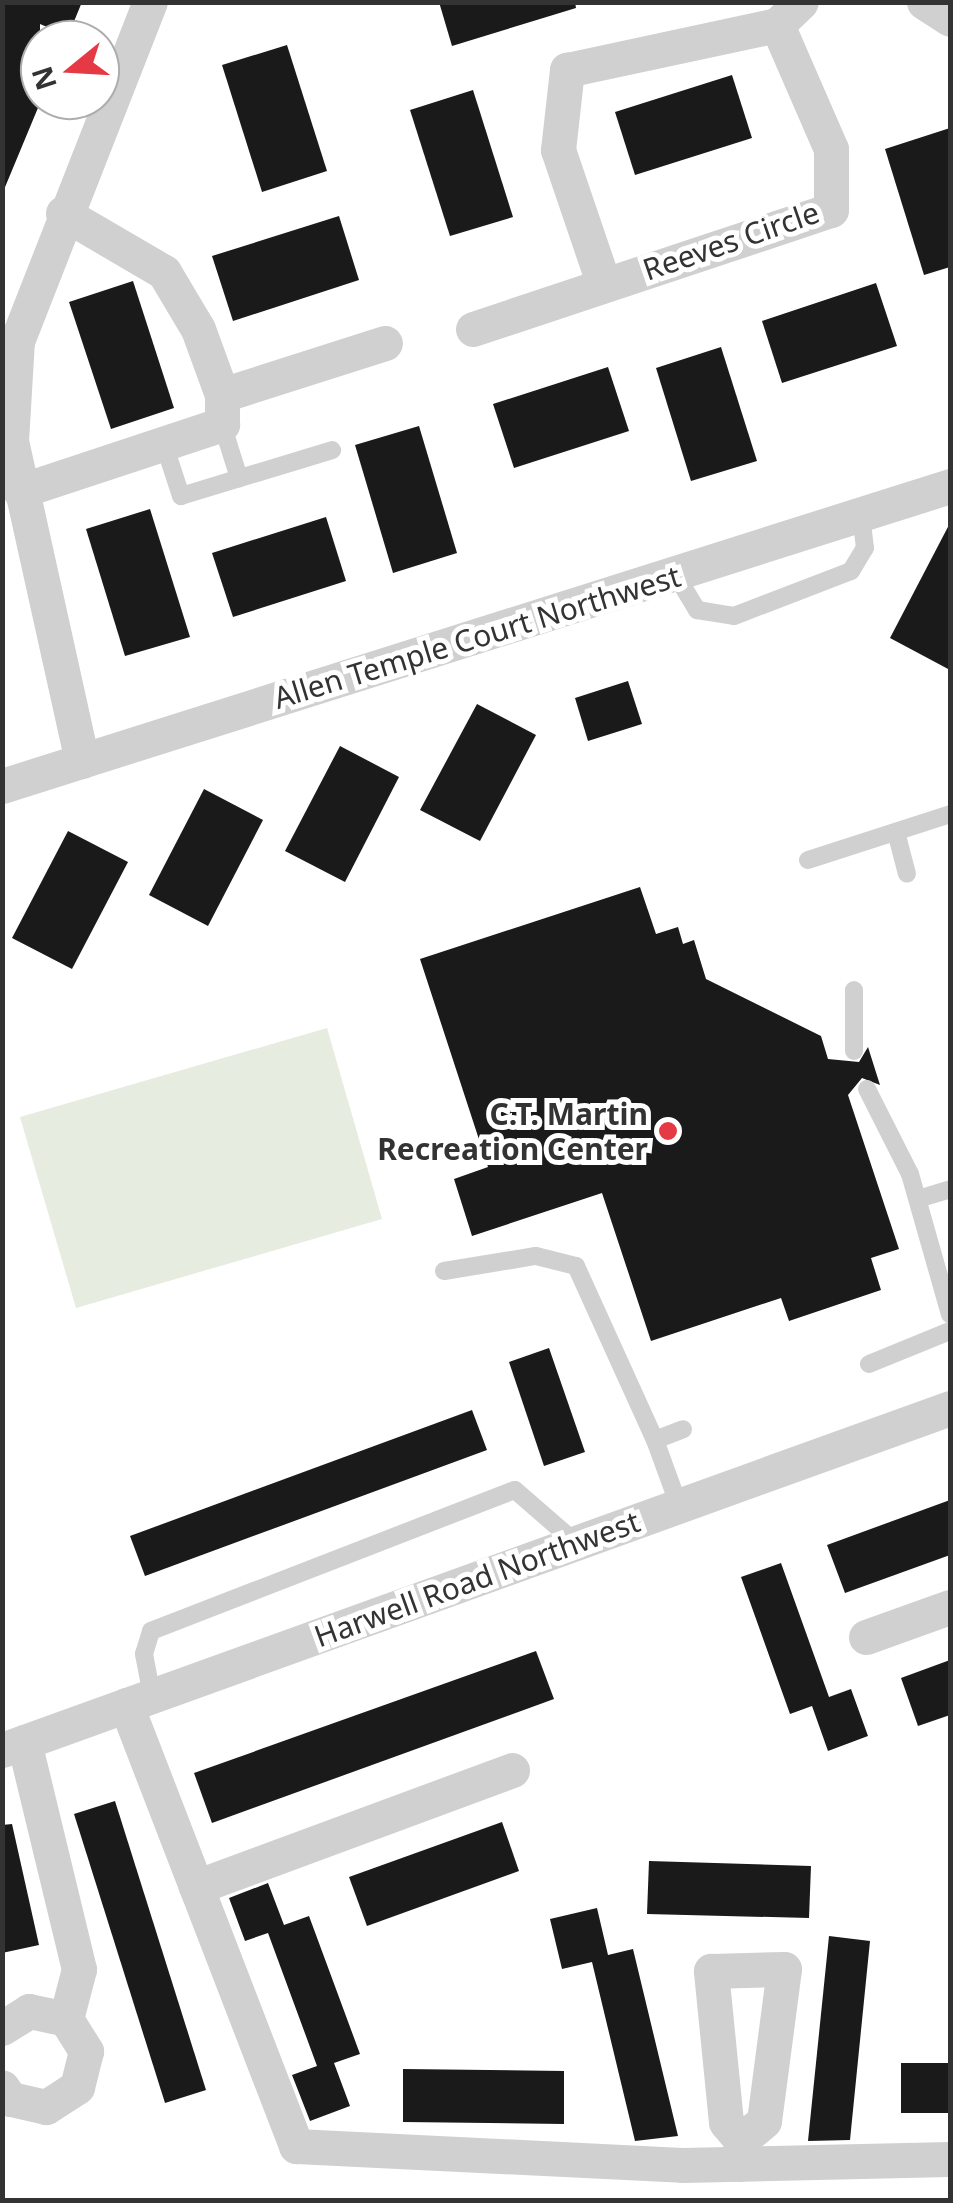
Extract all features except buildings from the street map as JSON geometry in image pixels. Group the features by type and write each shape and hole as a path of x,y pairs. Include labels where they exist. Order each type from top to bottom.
{"street":[{"path":"82,761 11,441 17,340 63,214 150,2"},
{"path":"924,2 950,19"},
{"name":"Reeves Circle","path":"473,329 830,210 831,149 789,14 567,70 558,150 604,285"},
{"path":"63,214 164,272 198,329 222,410"},
{"path":"20,490 164,444 222,410 385,344"},
{"name":"Allen Temple Court Northwest","path":"2,786 950,486"},
{"name":"Harwell Road Northwest","path":"13,1746 950,1408"},
{"path":"866,1637 950,1607"},
{"path":"139,1701 196,1886 296,2146 950,2159"},
{"path":"2,2087 10,2099 46,2107 78,2087 86,2051 66,2019 78,1969 13,1746"},
{"path":"196,1886 512,1770"},
{"path":"2,2028 29,2011 66,2019"}],"lane":[{"path":"222,410 239,478"},
{"path":"164,444 182,496 332,450"},
{"path":"676,575 697,610 734,616 851,571 865,548 861,514"},
{"path":"808,860 950,814"},
{"path":"896,832 907,874"},
{"path":"854,990 854,1051"},
{"path":"867,1089 918,1199 950,1314"},
{"path":"918,1199 950,1188"},
{"path":"444,1271 536,1256 576,1266 655,1440 679,1506"},
{"path":"869,1364 950,1331"},
{"path":"655,1440 683,1429"},
{"path":"139,1701 144,1654 151,1631 514,1490 576,1543"}],"shaded area":[{"path":"327,1028 382,1219 76,1308 20,1117"}],"place":[{"name":"C.T. Martin Recreation Center","path":"668,1131"}]}
